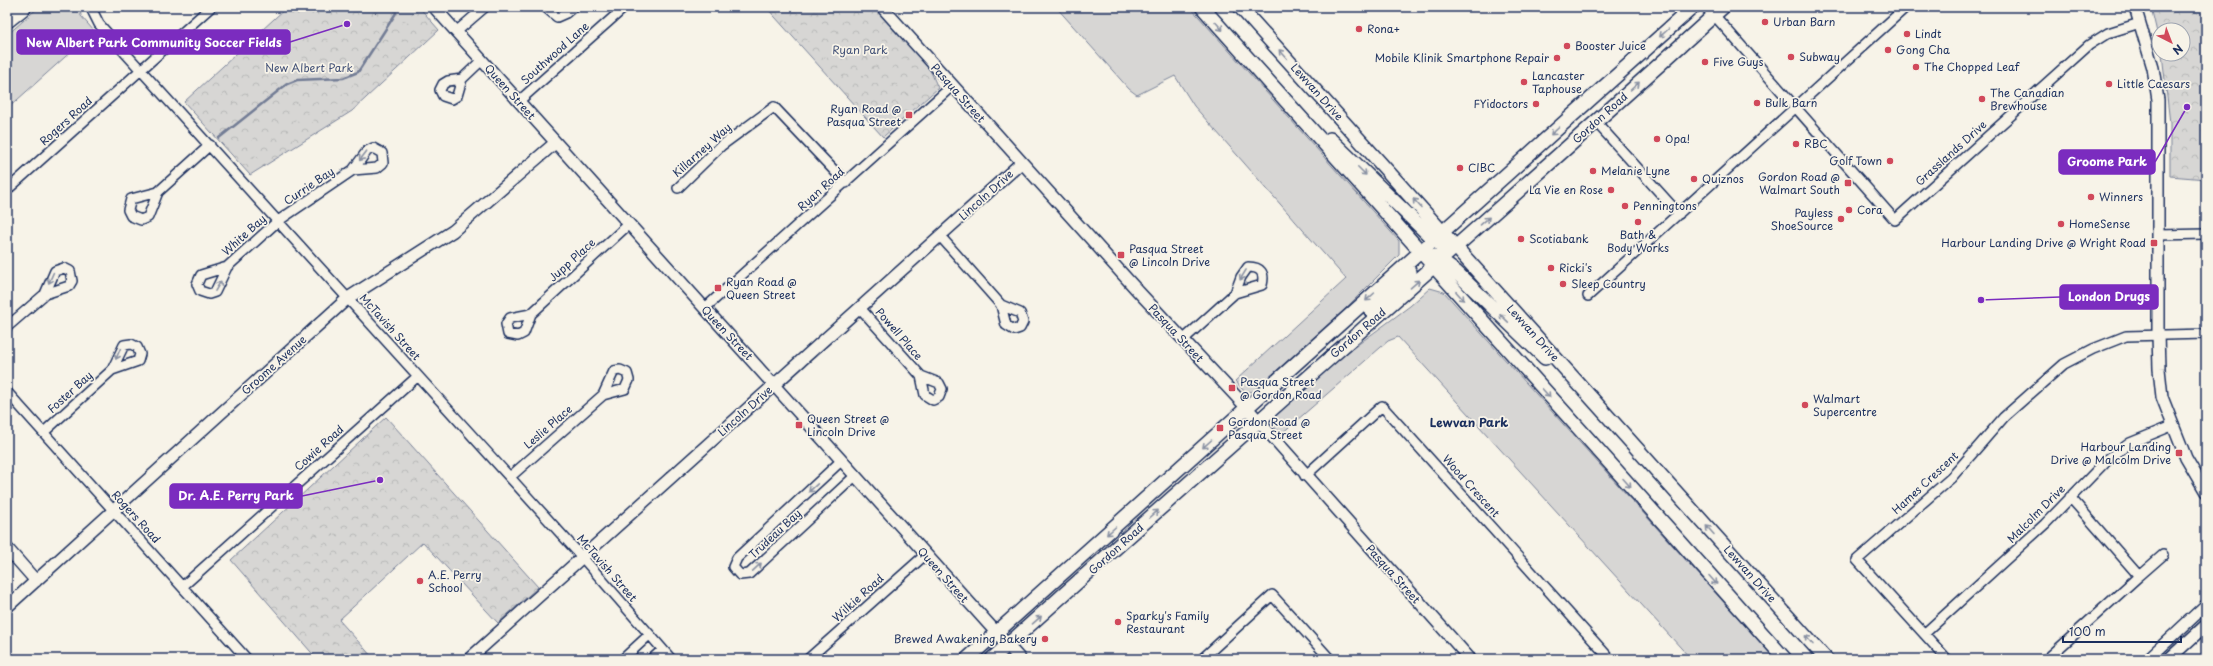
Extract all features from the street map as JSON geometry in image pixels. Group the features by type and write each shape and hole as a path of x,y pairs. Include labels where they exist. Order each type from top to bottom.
{"highway":[{"path":"7,18 18,7"},
{"path":"7,18 22,7"}],"main road":[{"path":"1202,7 1430,258 1785,659"},
{"name":"Lewvan Drive","path":"1240,7 1438,239"},
{"name":"Gordon Road","path":"992,659 1332,355 1430,258 1438,239 1693,7"},
{"name":"Gordon Road","path":"967,659 1247,408 1430,258 1456,247 1596,122 1715,10"},
{"path":"1235,45 1449,250 1456,247"},
{"name":"Lewvan Drive","path":"1456,247 1826,659"},
{"path":"1430,258 1456,272 1632,443"},
{"path":"1765,637 1788,659"}],"street":[{"name":"Rogers Road","path":"7,190 210,7"},
{"name":"Queen Street","path":"434,7 555,143 775,384 841,461 1020,659"},
{"path":"456,32 485,7"},
{"path":"545,7 557,17 566,13 573,7"},
{"name":"Southwood Lane","path":"519,101 625,7"},
{"name":"Pasqua Street","path":"882,7 1021,163 1247,408 1305,476 1470,659"},
{"path":"1588,296 1906,7"},
{"path":"2135,7 2153,68 2158,100 2158,334 2159,369 2162,397 2191,469 2206,492"},
{"name":"McTavish Street","path":"93,8 99,24 510,477 582,557 649,636 671,659"},
{"path":"1715,10 1796,108"},
{"name":"Grasslands Drive","path":"1796,108 1895,220 2089,45 2108,33 2140,23"},
{"path":"462,79 482,60"},
{"name":"Ryan Road","path":"705,308 846,183 952,86"},
{"name":"Killarney Way","path":"678,188 721,146 774,107 846,183"},
{"path":"1596,122 1679,214"},
{"name":"Groome Avenue","path":"7,606 114,511 348,298 452,231 555,143"},
{"path":"158,192 210,145"},
{"name":"Lincoln Drive","path":"469,659 1021,163"},
{"name":"Currie Bay","path":"278,221 353,170"},
{"name":"White Bay","path":"227,267 278,221"},
{"name":"Jupp Place","path":"531,314 629,224"},
{"path":"2158,235 2206,234"},
{"path":"940,236 1001,305"},
{"path":"1183,340 1235,292"},
{"path":"7,327 45,294"},
{"name":"Powell Place","path":"860,308 921,376"},
{"path":"2158,334 2206,334"},
{"name":"Hames Crescent","path":"1946,659 1857,560 1951,478 2004,417 2064,364 2093,349 2126,336 2158,334"},
{"name":"Foster Bay","path":"44,432 112,370"},
{"name":"Cowie Road","path":"183,586 418,376"},
{"name":"Rogers Road","path":"7,392 183,586 247,659"},
{"name":"Leslie Place","path":"510,477 603,395"},
{"name":"Wood Crescent","path":"1305,476 1382,406 1610,659"},
{"name":"Malcolm Drive","path":"1924,634 2045,524 2108,460 2130,443 2174,425"},
{"name":"Trudeau Bay","path":"841,461 737,558 733,567 740,575 749,574 855,476"},
{"path":"2070,497 2139,576"},
{"path":"7,548 36,581"},
{"name":"Wilkie Road","path":"808,659 925,554"},
{"path":"2047,659 2163,555"},
{"path":"1202,659 1272,596 1330,659"},
{"path":"2148,659 2206,605"},
{"path":"2169,659 2206,625"},
{"path":"623,659 649,636"},
{"path":"652,659 662,650"}],"green space":[{"path":"39,7 80,7 81,16 94,31 7,109 7,35"},
{"name":"New Albert Park","path":"287,7 419,7 439,30 352,111 250,175 184,102"},
{"name":"Ryan Park","path":"766,7 876,7 928,65 938,88 883,137"},
{"path":"1056,7 1190,7 1399,241 1399,255 1342,312 1253,392 1244,391 1235,381 1346,279 1194,106 1175,76 1137,95 1129,89"},
{"path":"2151,7 2206,7 2206,179 2170,176 2170,123 2163,62 2191,62 2191,22 2155,22"},
{"path":"1430,288 1444,292 1775,659 1691,659 1398,337 1388,341 1281,434 1274,427 1274,415 1337,360 1410,306"},
{"path":"386,417 538,587 498,623 423,542 339,620 374,659 317,659 231,560"}],"waterway":[{"path":"219,138 287,84 297,80 343,78 358,72 396,13"}],"place":[{"name":"Urban Barn","path":"1765,22"},
{"name":"New Albert Park Community Soccer Fields","path":"347,24"},
{"name":"Rona+","path":"1359,29"},
{"name":"Lindt","path":"1907,34"},
{"name":"Booster Juice","path":"1567,46"},
{"name":"Gong Cha","path":"1888,50"},
{"name":"Subway","path":"1791,57"},
{"name":"Mobile Klinik Smartphone Repair","path":"1557,58"},
{"name":"Five Guys","path":"1705,62"},
{"name":"The Chopped Leaf","path":"1916,67"},
{"name":"Lancaster Taphouse","path":"1524,82"},
{"name":"Little Caesars","path":"2109,84"},
{"name":"The Canadian Brewhouse","path":"1982,99"},
{"name":"Bulk Barn","path":"1757,103"},
{"name":"FYidoctors","path":"1536,104"},
{"name":"Groome Park","path":"2187,107"},
{"name":"Ryan Road @ Pasqua Street","path":"909,115"},
{"name":"Opa!","path":"1657,139"},
{"name":"RBC","path":"1796,144"},
{"name":"Golf Town","path":"1890,161"},
{"name":"CIBC","path":"1460,168"},
{"name":"Melanie Lyne","path":"1593,171"},
{"name":"Quiznos","path":"1694,179"},
{"name":"Gordon Road @ Walmart South","path":"1848,183"},
{"name":"La Vie en Rose","path":"1611,190"},
{"name":"Winners","path":"2091,197"},
{"name":"Penningtons","path":"1625,206"},
{"name":"Cora","path":"1849,210"},
{"name":"Payless ShoeSource","path":"1841,219"},
{"name":"Bath & Body Works","path":"1638,222"},
{"name":"HomeSense","path":"2061,224"},
{"name":"Scotiabank","path":"1521,239"},
{"name":"Harbour Landing Drive @ Wright Road","path":"2154,243"},
{"name":"Pasqua Street @ Lincoln Drive","path":"1121,255"},
{"name":"Ricki's","path":"1551,268"},
{"name":"Sleep Country","path":"1563,284"},
{"name":"Ryan Road @ Queen Street","path":"718,288"},
{"name":"London Drugs","path":"1981,300"},
{"name":"Pasqua Street @ Gordon Road","path":"1232,388"},
{"name":"Walmart Supercentre","path":"1805,405"},
{"name":"Queen Street @ Lincoln Drive","path":"799,425"},
{"name":"Gordon Road @ Pasqua Street","path":"1220,428"},
{"name":"Harbour Landing Drive @ Malcolm Drive","path":"2179,453"},
{"name":"Dr. A.E. Perry Park","path":"380,480"},
{"name":"A.E. Perry School","path":"420,581"},
{"name":"Sparky's Family Restaurant","path":"1118,622"},
{"name":"Brewed Awakening Bakery","path":"1045,639"}],"district":[{"name":"Lewvan Park","path":"1469,423"}]}
